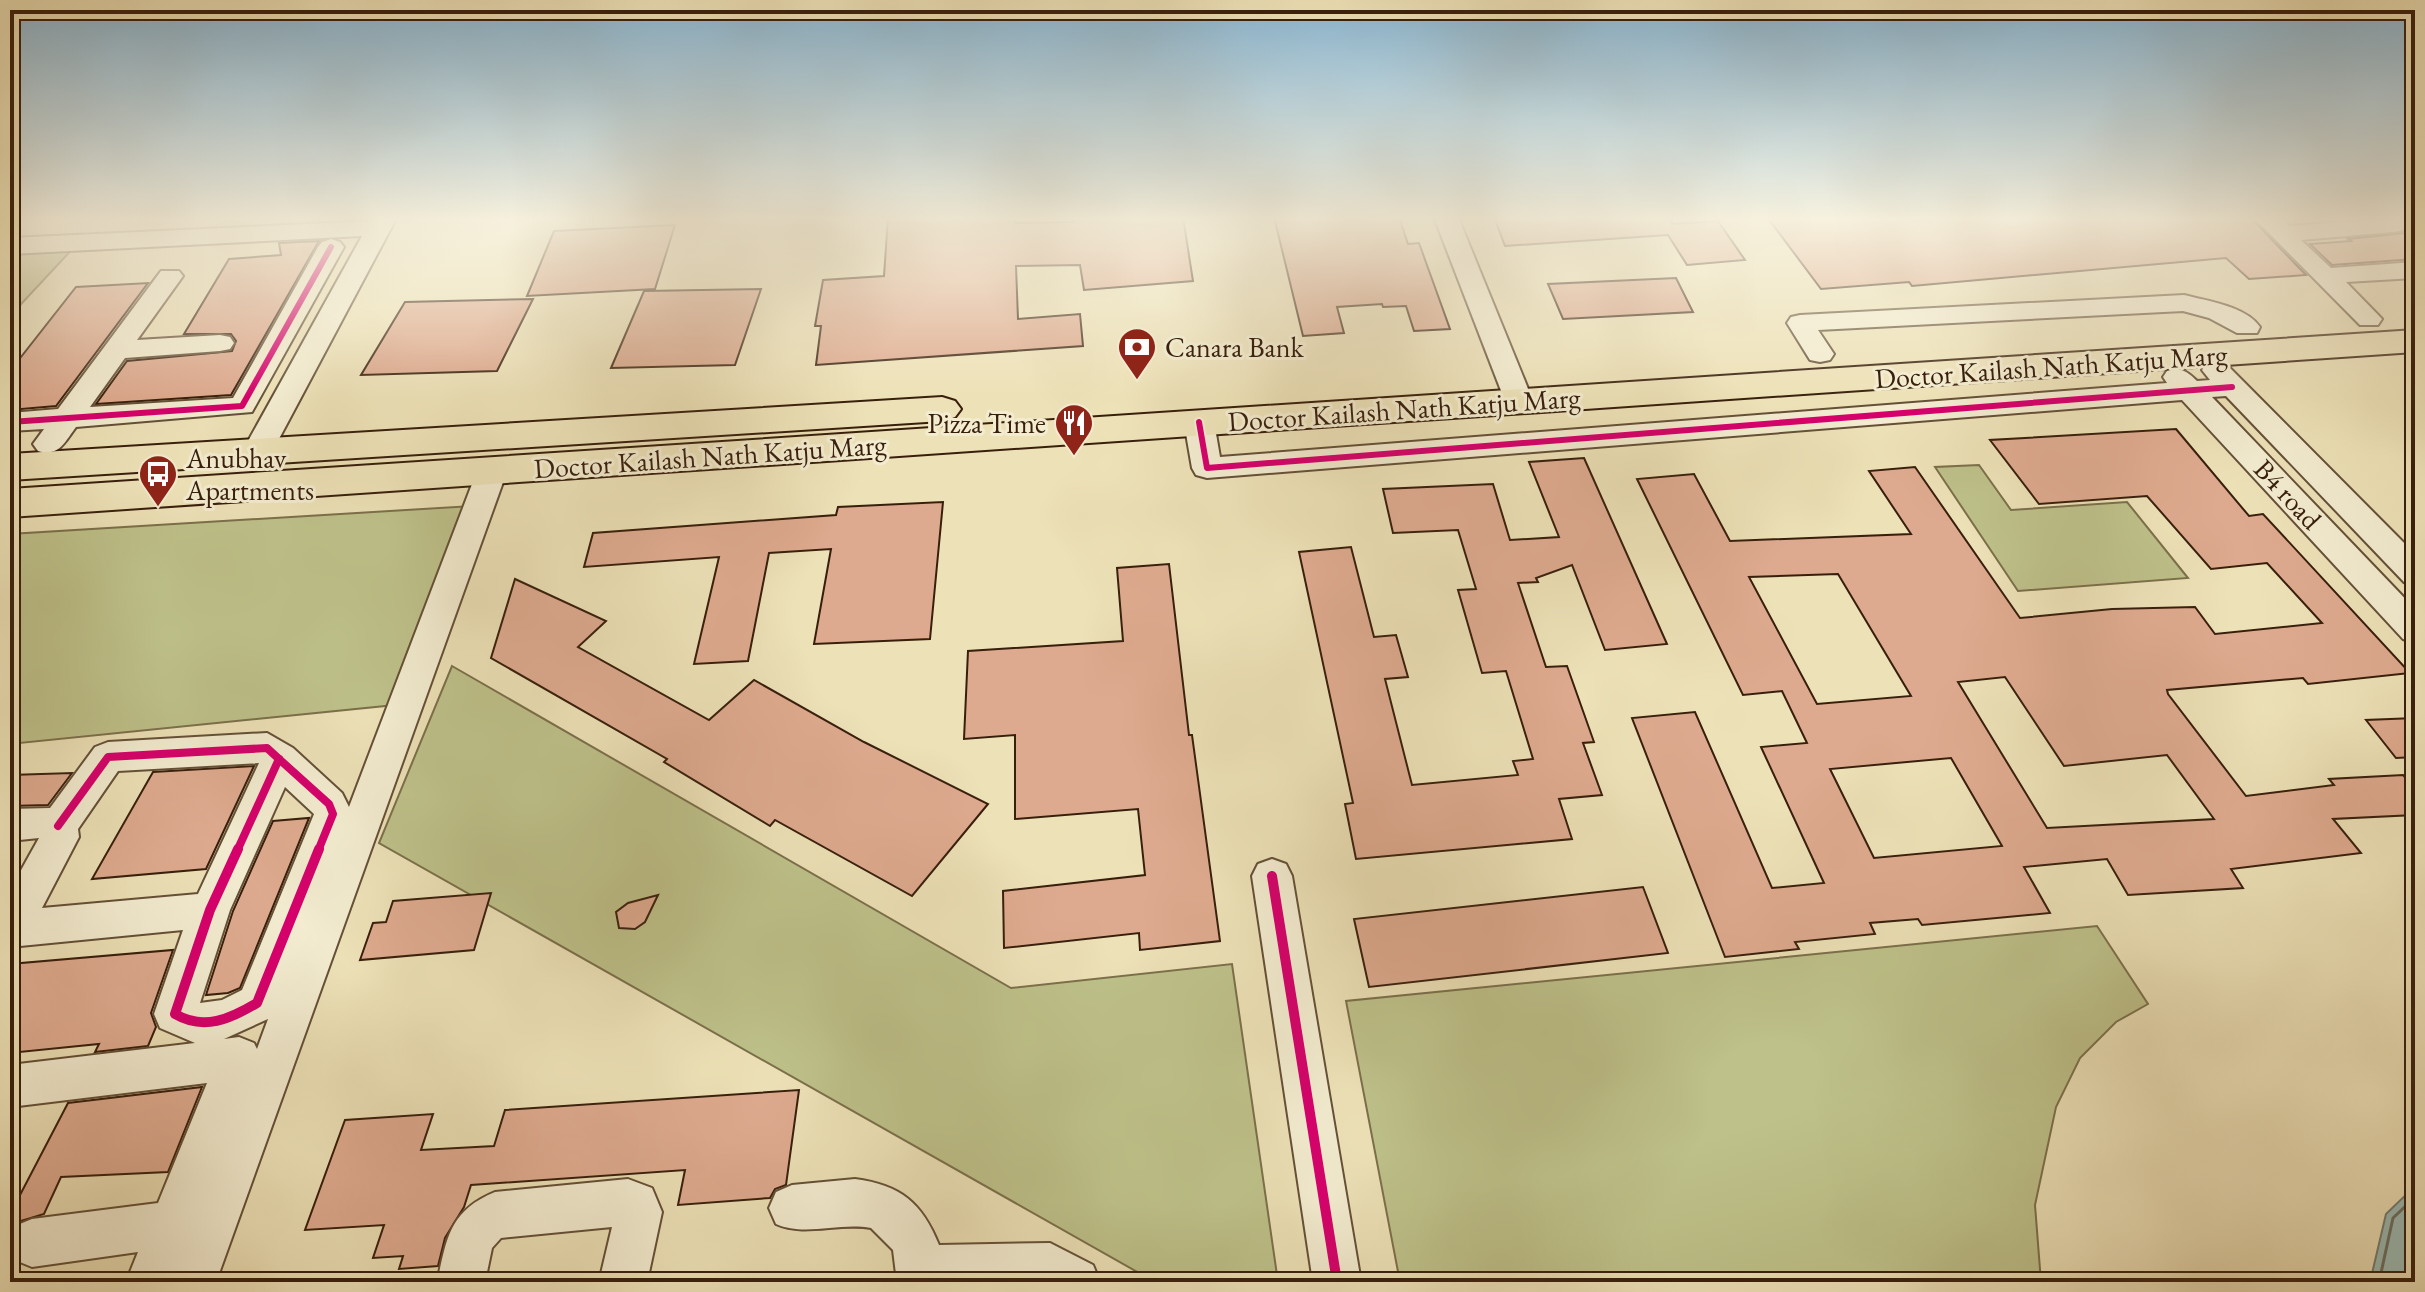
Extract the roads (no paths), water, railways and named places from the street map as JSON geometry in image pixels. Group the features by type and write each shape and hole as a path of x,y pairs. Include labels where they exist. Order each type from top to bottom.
{"main road":[{"name":"Doctor Kailash Nath Katju Marg","path":"10,503 1199,422 1506,393 1820,354 2415,316"},
{"name":"Doctor Kailash Nath Katju Marg","path":"10,467 257,452 1506,393 2160,358 2195,372 2415,341"}],"street":[{"path":"48,444 169,277"},
{"path":"10,422 242,406 314,277"},
{"path":"257,452 352,277"},
{"path":"1467,277 1506,393 1509,452"},
{"path":"2328,277 2369,319"},
{"path":"116,350 220,343"},
{"path":"1199,422 1207,468 1509,452 2195,372"},
{"name":"B4 road","path":"2195,372 2232,387 2415,574"},
{"name":"B4 road","path":"2195,372 2415,630"},
{"path":"192,1282 492,471"},
{"path":"10,929 60,837 58,826 108,757 267,748 280,758 329,804 333,814 257,1003 235,1016 205,1024 186,1022 175,1014 210,910 280,758"},
{"path":"10,825 42,822 58,826"},
{"path":"1272,876 1337,1282"},
{"path":"10,929 210,910"},
{"path":"10,1086 239,1058 150,1282"},
{"path":"461,1282 474,1229 485,1219 495,1215 628,1202 636,1204 639,1212 623,1282"},
{"path":"792,1208 848,1202 878,1204 897,1216 913,1238 922,1275 1059,1277"},
{"path":"32,1243 174,1224"}],"water":[{"path":"2415,1186 2415,1282 2370,1282 2386,1214"}],"place":[{"name":"Canara Bank","path":"1137,381"},
{"name":"Pizza Time","path":"1074,457"},
{"name":"Anubhav Apartments","path":"158,508"}]}
